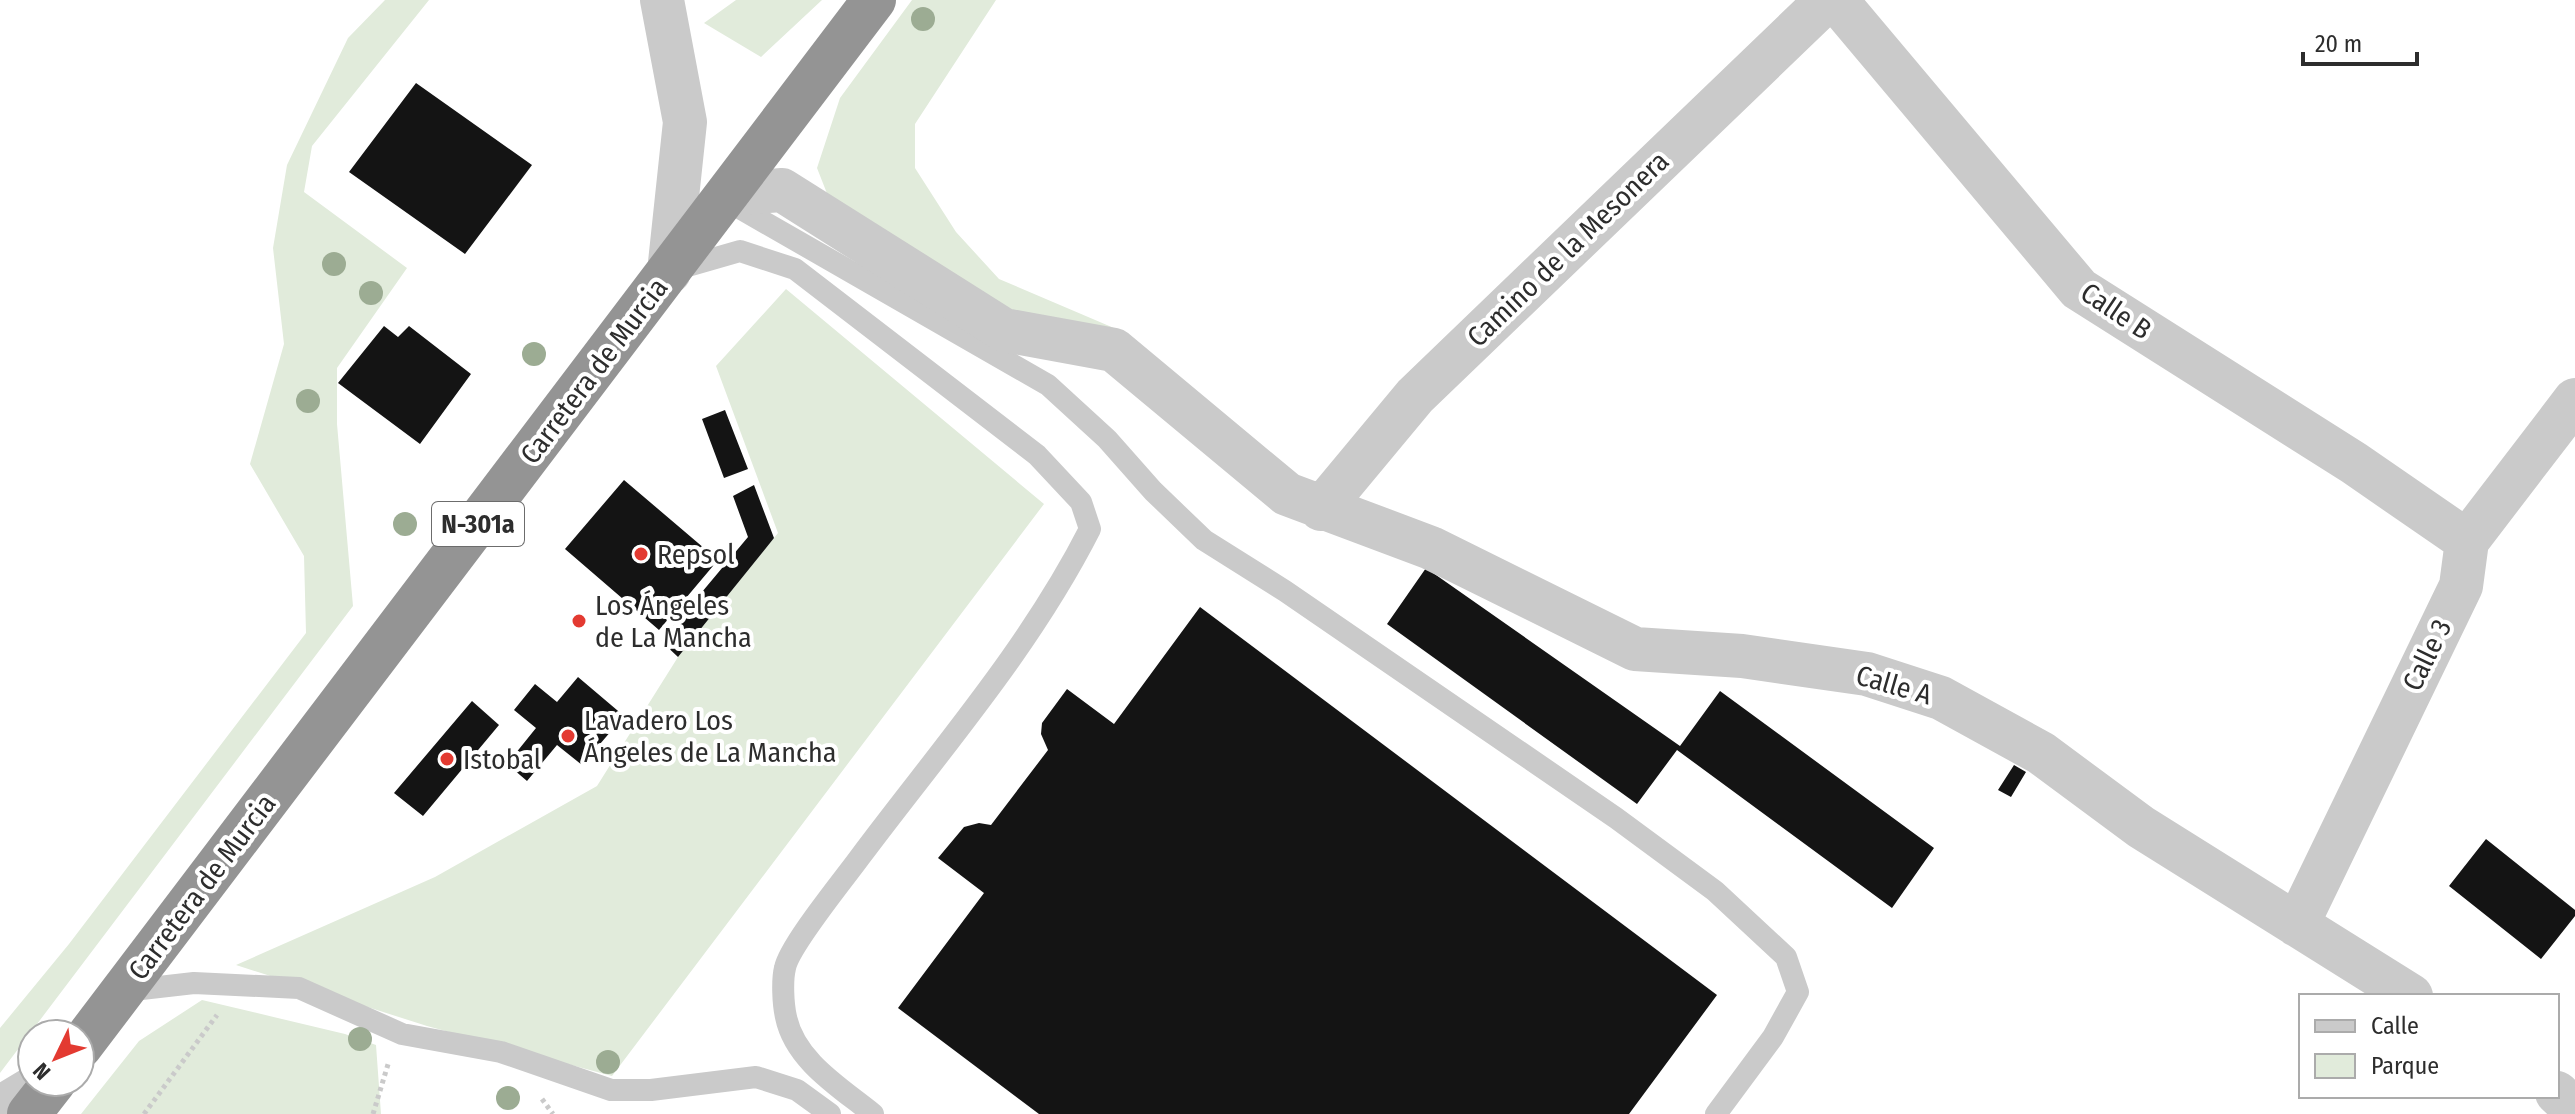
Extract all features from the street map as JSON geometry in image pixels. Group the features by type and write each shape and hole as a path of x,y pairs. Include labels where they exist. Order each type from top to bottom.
{"highway":[{"name":"Carretera de Murcia","path":"96,1026 874,0"},
{"path":"29,1114 42,1098"}],"street":[{"path":"662,0 685,122 669,272"},
{"name":"Camino de la Mesonera","path":"1321,509 1415,396 1827,0"},
{"name":"Calle B","path":"1836,0 2079,289 2354,463 2467,541"},
{"name":"Calle A","path":"726,196 782,190 1004,330 1064,338 1114,350 1287,494 1431,548 1635,649 1742,656 1867,674 1941,698 2041,753 2141,827 2408,994"},
{"name":"Calle 3","path":"2297,925 2461,586 2467,541 2575,400"},
{"path":"2559,1095 2575,1110"}],"lane":[{"path":"726,196 1048,385 1107,439 1153,491 1204,540 1285,591 1616,818 1715,891 1786,957 1798,992 1773,1037 1716,1114"},
{"path":"669,272 740,251 795,269 1037,455 1081,502 1090,529 1062,585 1004,672 833,893 785,966 786,1017 810,1063 873,1114"},
{"path":"123,991 194,983 299,988 402,1034 501,1052 611,1090 651,1090 756,1077 797,1090 830,1114"}],"path":[{"path":"144,1114 240,985"},
{"path":"373,1114 402,1034"}],"green space":[{"path":"385,0 429,0 312,146 304,192 407,268 337,368 337,424 353,606 42,1018 16,1018 16,1052 0,1073 0,1028 69,944 306,633 304,556 250,464 284,344 273,248 287,165 348,38"},
{"path":"736,0 822,0 761,57 704,23"},
{"path":"912,0 996,0 915,124 915,168 956,232 999,279 1128,334 990,310 828,196 817,168 840,98"},
{"path":"786,289 1044,504 612,1076 427,1026 236,965 435,877 597,786 678,657 778,533 716,366"},
{"path":"202,1000 345,1034 376,1045 381,1114 81,1114 139,1041"}],"building":[{"path":"416,83 532,165 465,254 349,172"},
{"path":"384,326 398,337 409,326 471,374 420,444 338,383"},
{"path":"725,410 748,469 724,478 702,419"},
{"name":"Repsol","path":"624,480 718,560 659,630 565,549"},
{"path":"754,485 774,538 678,657 661,641 748,537 733,496"},
{"path":"1426,568 1680,746 1720,691 1934,848 1892,908 1677,750 1637,804 1387,624"},
{"path":"1200,607 1717,995 1629,1114 1039,1114 898,1008 984,893 938,858 964,827 979,823 991,825 1048,750 1041,734 1042,723 1067,689 1114,724"},
{"name":"Lavadero Los Ángeles de La Mancha","path":"578,677 624,716 582,765 557,745 527,781 507,764 536,728 514,710 535,684 557,702"},
{"name":"Istobal","path":"472,701 499,725 423,816 394,793"},
{"path":"2014,765 2026,772 2011,797 1998,790"},
{"path":"2486,839 2575,910 2575,916 2541,959 2449,886"}],"place":[{"name":"Repsol","path":"641,554"},
{"name":"Los Ángeles de La Mancha","path":"579,621"},
{"name":"Lavadero Los Ángeles de La Mancha","path":"568,736"},
{"name":"Istobal","path":"447,759"}]}
